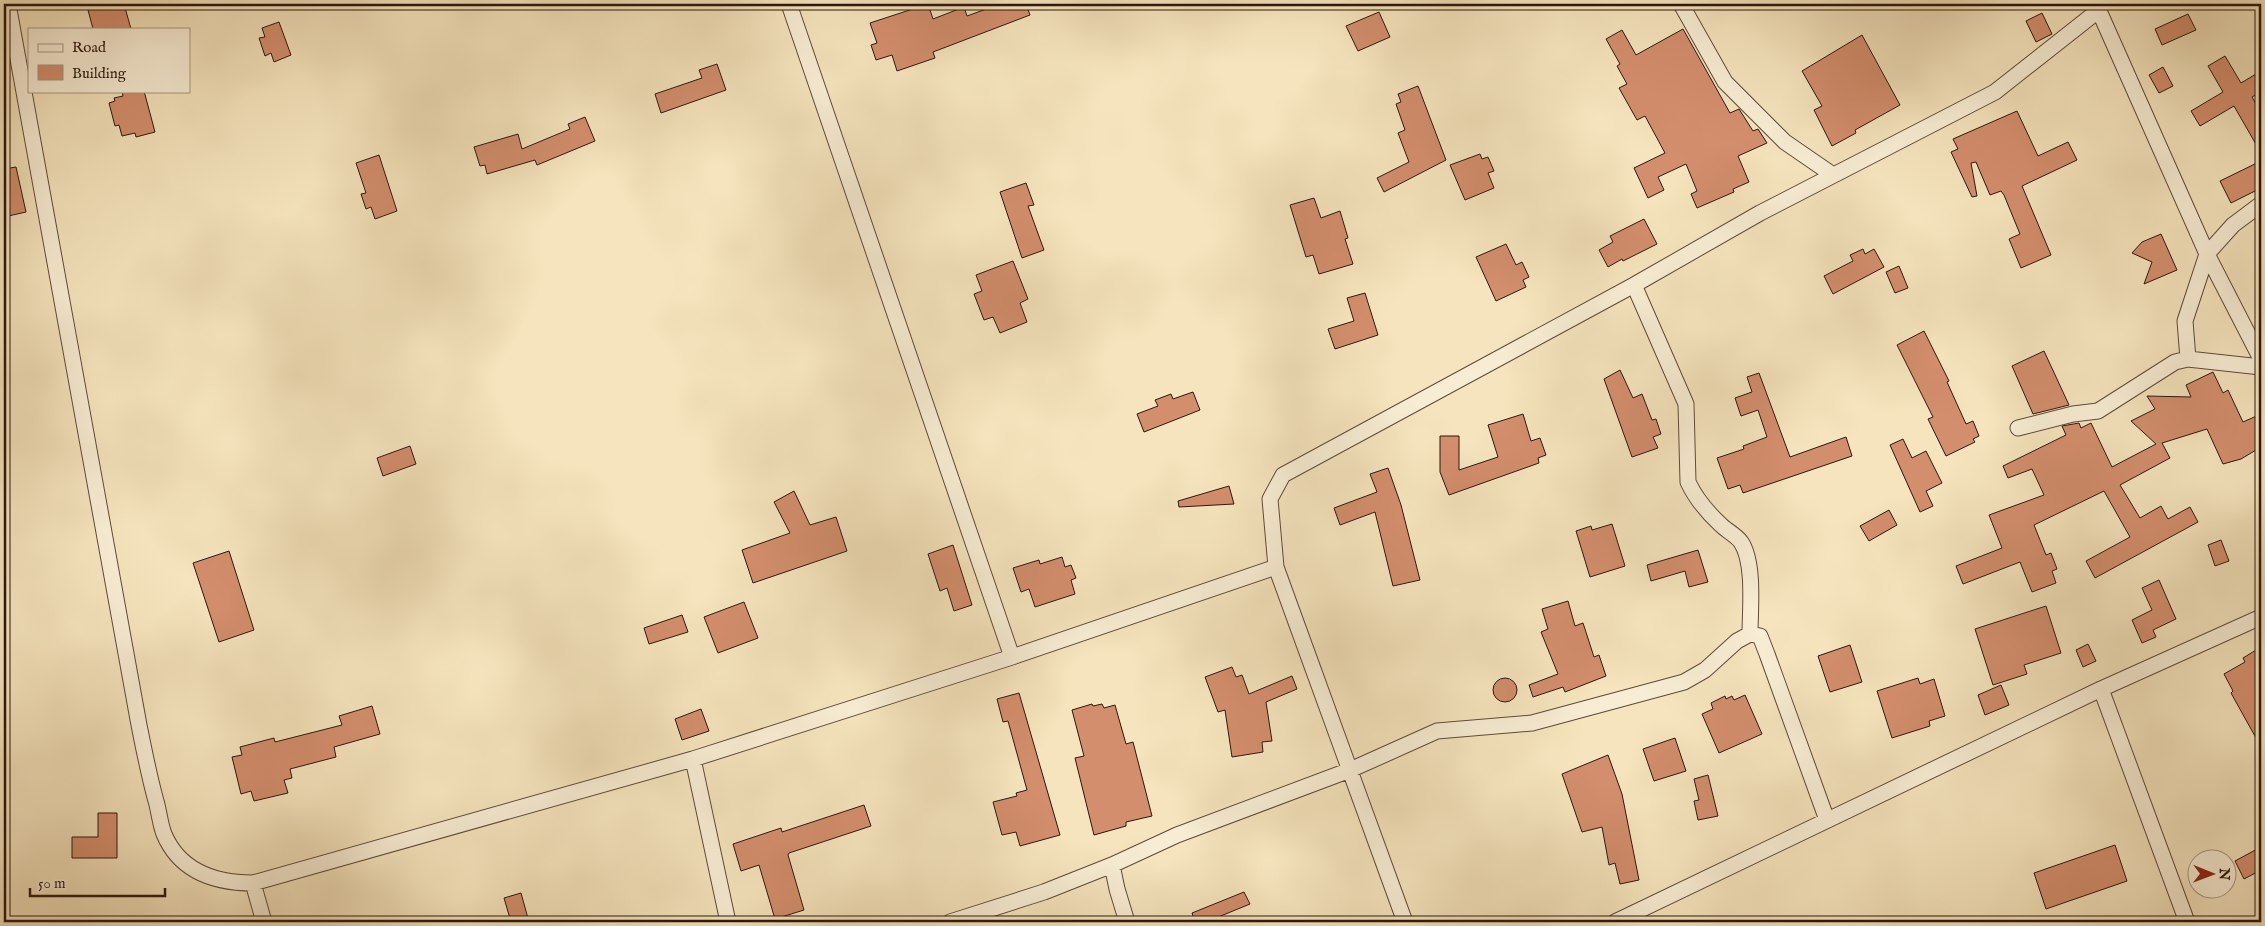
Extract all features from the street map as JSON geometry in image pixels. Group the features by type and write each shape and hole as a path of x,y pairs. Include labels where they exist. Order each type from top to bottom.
{"street":[{"path":"8,4 140,725 164,833 173,851 185,863 207,876 229,883 253,883 693,759 1012,657 1276,567"},
{"path":"789,4 1012,657"},
{"path":"1681,4 1725,82 1785,142 1833,175"},
{"path":"1405,922 1276,567 1270,500 1283,475 1634,285 1760,213 1995,92 2098,7 2207,254 2261,359"},
{"path":"2188,359 2185,322 2207,254 2233,225 2261,204"},
{"path":"1634,285 1686,404 1688,482 1698,498 1721,525 1740,541 1746,550 1749,566 1750,634"},
{"path":"2018,428 2073,414 2098,411 2175,362 2188,359 2261,367"},
{"path":"1614,922 2101,689 2261,617"},
{"path":"950,922 1044,892 1112,865 1176,835 1350,770 1437,732 1532,723 1684,682 1705,670 1737,641 1750,634 1760,636 1826,820"},
{"path":"2101,689 2187,922"},
{"path":"693,759 728,922"},
{"path":"1112,865 1127,922"},
{"path":"253,883 264,922"}],"building":[{"path":"101,4 124,4 131,28 93,28 88,10 102,6"},
{"path":"928,4 933,19 964,7 967,16 1000,4 1026,4 1030,15 933,52 935,58 897,71 892,55 876,60 871,45 877,43 870,23"},
{"path":"1379,12 1390,37 1358,51 1346,26"},
{"path":"2042,13 2052,34 2036,42 2026,21"},
{"path":"2188,14 2196,30 2162,45 2155,29"},
{"path":"279,22 291,55 274,62 271,53 265,56 259,38 265,37 262,28"},
{"path":"1683,29 1730,113 1739,109 1753,131 1758,129 1767,143 1738,156 1749,182 1733,189 1734,192 1697,208 1691,194 1697,191 1686,164 1658,177 1664,190 1648,198 1634,168 1665,153 1645,116 1637,120 1619,88 1627,84 1617,66 1620,64 1606,39 1622,30 1636,55"},
{"path":"1862,35 1900,105 1855,130 1856,133 1832,146 1814,110 1822,106 1802,71"},
{"path":"2225,56 2241,83 2261,71 2261,92 2252,97 2261,113 2261,153 2234,106 2200,126 2191,111 2223,92 2208,66"},
{"path":"717,64 726,90 661,113 655,94 702,78 699,70"},
{"path":"2163,67 2173,86 2159,93 2149,75"},
{"path":"1418,86 1446,160 1384,192 1377,178 1409,162 1398,133 1405,130 1396,104 1401,102 1398,94"},
{"path":"122,92 144,92 155,132 136,137 135,133 122,136 119,125 115,126 109,103 115,101 114,98 123,96"},
{"path":"2017,111 2038,156 2068,142 2077,160 2022,186 2051,255 2021,268 2009,239 2020,234 2004,195 2001,191 1990,195 1976,162 1971,163 1977,196 1972,197 1951,152 1958,149 1953,139"},
{"path":"585,117 595,141 537,165 535,160 487,174 485,165 480,166 474,147 518,134 522,149 570,129 568,124"},
{"path":"1480,154 1482,159 1488,157 1494,171 1488,173 1494,188 1465,200 1450,165"},
{"path":"379,155 397,211 375,219 371,207 366,209 361,194 366,193 356,163"},
{"path":"2261,161 2261,188 2231,203 2220,181"},
{"path":"16,167 26,212 4,217 4,169"},
{"path":"1026,183 1034,205 1028,206 1044,250 1022,258 1000,192"},
{"path":"1314,198 1321,218 1340,211 1348,238 1345,239 1353,264 1319,274 1313,255 1306,257 1290,205"},
{"path":"1644,219 1657,244 1608,267 1599,250 1613,242 1610,236"},
{"path":"2161,234 2177,270 2144,284 2152,262 2132,253 2142,242"},
{"path":"1506,244 1516,265 1522,262 1529,277 1523,280 1526,287 1496,301 1476,257"},
{"path":"1863,249 1865,254 1874,249 1884,267 1833,294 1824,276 1853,261 1850,255"},
{"path":"1013,261 1028,299 1020,303 1027,322 1000,333 993,317 984,320 974,294 982,291 976,275"},
{"path":"1899,266 1908,288 1895,293 1886,272"},
{"path":"1365,293 1378,335 1335,349 1328,329 1354,321 1347,298"},
{"path":"1924,331 1949,381 1947,382 1966,424 1973,421 1979,436 1973,439 1975,442 1946,456 1928,419 1933,417 1897,345"},
{"path":"2044,351 2069,405 2033,414 2012,366"},
{"path":"1620,370 1633,398 1642,394 1652,420 1656,419 1661,434 1653,437 1658,448 1632,457 1604,379"},
{"path":"2213,372 2223,393 2228,390 2243,422 2261,414 2261,447 2241,459 2223,464 2207,429 2162,443 2170,458 2120,485 2140,518 2161,506 2168,519 2190,507 2198,522 2095,578 2086,561 2130,537 2104,491 2034,525 2046,555 2051,553 2057,569 2052,571 2056,583 2032,592 2020,562 1963,584 1956,566 2002,548 1989,515 2044,495 2032,469 2008,478 2003,466 2066,435 2062,426 2079,423 2081,428 2091,423 2112,467 2156,444 2131,421 2155,409 2147,396 2191,397 2186,385"},
{"path":"1759,373 1790,457 1846,437 1852,456 1743,493 1740,485 1728,489 1717,458 1744,449 1743,446 1767,437 1758,410 1741,416 1735,398 1752,392 1747,377"},
{"path":"1193,392 1200,410 1144,432 1137,414 1158,406 1155,400 1171,394 1173,399"},
{"path":"1523,414 1531,441 1540,438 1546,455 1538,458 1539,463 1449,495 1440,472 1440,436 1459,436 1459,470 1498,457 1488,425"},
{"path":"1903,439 1912,458 1926,451 1942,483 1926,491 1933,506 1920,512 1890,445"},
{"path":"410,446 416,464 383,476 377,458"},
{"path":"1388,468 1401,505 1420,580 1393,586 1375,512 1340,525 1334,508 1377,492 1370,474"},
{"path":"1229,486 1234,504 1179,507 1178,501"},
{"path":"794,491 810,525 836,517 847,551 753,583 742,550 790,533 774,502"},
{"path":"1889,510 1897,525 1869,541 1860,526"},
{"path":"1612,524 1625,566 1590,577 1576,531 1591,526 1592,530"},
{"path":"2221,540 2229,561 2215,566 2208,545"},
{"path":"953,545 972,605 954,611 947,588 940,591 928,554"},
{"path":"1698,550 1708,582 1689,587 1685,571 1651,581 1647,565"},
{"path":"229,551 254,630 219,642 193,563"},
{"path":"1062,557 1065,567 1071,565 1076,578 1071,580 1075,594 1035,607 1029,589 1021,592 1013,568 1039,560 1040,564"},
{"path":"2159,580 2176,619 2153,630 2156,637 2142,643 2132,620 2152,610 2142,588"},
{"path":"1568,601 1575,626 1583,623 1594,657 1599,655 1606,676 1565,692 1563,687 1533,697 1529,685 1558,674 1541,632 1548,629 1542,609"},
{"path":"744,602 758,638 718,653 704,617"},
{"path":"2046,606 2061,653 2024,665 2027,674 1993,685 1975,629"},
{"path":"682,615 688,632 649,644 644,628"},
{"path":"2088,644 2096,661 2083,667 2076,650"},
{"path":"1850,645 1862,682 1830,692 1818,656"},
{"path":"2261,647 2261,747 2231,693 2233,691 2224,674 2245,662 2243,658"},
{"path":"1232,667 1236,677 1242,675 1249,694 1292,676 1297,689 1266,702 1272,741 1262,742 1263,752 1232,757 1225,710 1218,712 1205,677"},
{"path":"1505,678 1514,681 1517,690 1514,699 1505,702 1496,699 1493,690 1496,681"},
{"path":"1918,678 1920,684 1934,679 1945,716 1929,721 1930,726 1892,738 1877,691"},
{"path":"2001,685 2009,705 1985,715 1978,695"},
{"path":"1019,693 1060,835 1020,846 1016,832 1002,835 993,802 1017,796 1016,793 1027,790 1008,721 1003,722 997,699"},
{"path":"1745,695 1762,734 1719,753 1702,714 1713,709 1711,703 1725,696 1726,699 1732,696 1734,700"},
{"path":"1092,704 1093,706 1102,704 1104,708 1115,705 1126,744 1133,742 1152,816 1126,822 1126,826 1094,835 1075,758 1084,756 1072,710"},
{"path":"372,706 380,734 334,747 336,757 290,769 292,778 284,780 288,793 254,801 251,791 241,794 232,757 242,755 240,747 274,738 275,742 342,725 339,716"},
{"path":"701,709 709,731 682,740 675,719"},
{"path":"1675,738 1686,771 1654,781 1643,749"},
{"path":"1608,755 1622,794 1639,880 1620,884 1615,863 1609,865 1602,827 1582,832 1562,774"},
{"path":"1708,775 1718,816 1698,820 1694,801 1699,800 1694,779"},
{"path":"864,805 871,826 789,853 804,910 775,919 759,865 741,871 733,844 781,828 782,832"},
{"path":"98,813 117,813 117,858 72,858 72,837 98,837"},
{"path":"2115,845 2127,881 2046,909 2034,873"},
{"path":"2261,847 2261,870 2244,879 2238,867 2238,859"},
{"path":"1244,892 1250,904 1206,922 1195,922 1192,913"},
{"path":"521,893 529,922 511,922 504,898"}]}
